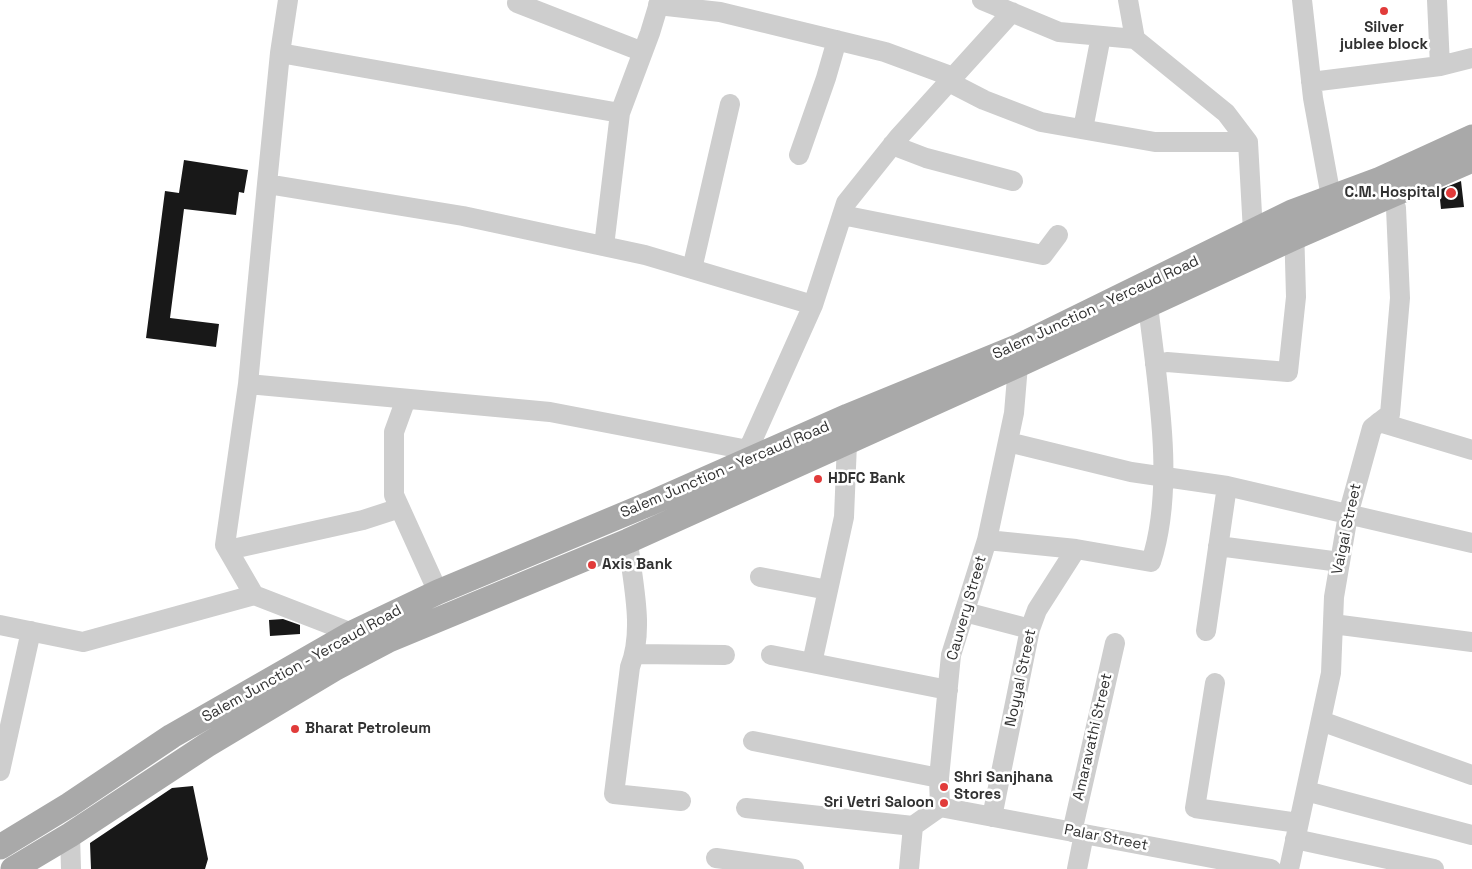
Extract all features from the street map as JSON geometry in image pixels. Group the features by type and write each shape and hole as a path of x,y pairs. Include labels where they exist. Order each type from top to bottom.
{"main road":[{"name":"Salem Junction - Yercaud Road","path":"0,847 68,805 172,736 356,644 438,592 769,455 848,416 1020,346 1292,212 1378,180 1472,137"},
{"path":"13,869 70,835 356,644 389,640 628,541 769,455 847,443 1296,237 1472,160"}],"street":[{"path":"288,0 280,53 248,384 225,545 254,595 356,644"},
{"path":"982,0 1059,32 1135,39 1226,114 1248,142 1252,232"},
{"path":"1128,0 1135,39"},
{"path":"1302,0 1311,82 1331,197"},
{"path":"1437,0 1440,66"},
{"path":"604,246 620,112 659,3 720,12 885,52 951,79 984,100 1042,122 1155,142 1248,142"},
{"path":"517,4 643,52"},
{"path":"248,384 550,412 769,455 813,305 846,203 892,145 1012,12"},
{"path":"1083,129 1101,36"},
{"path":"799,155 837,40"},
{"path":"280,53 620,112"},
{"path":"1311,82 1440,66 1472,58"},
{"path":"692,269 730,104"},
{"path":"892,145 926,158 1013,181"},
{"path":"267,184 463,216 645,255 813,305"},
{"name":"Vaigai Street","path":"1289,869 1331,673 1334,597 1348,515 1372,428 1390,414 1400,298 1396,208 1391,197"},
{"path":"1155,364 1167,362 1288,372 1296,297 1296,237 1292,212"},
{"path":"842,215 1043,255 1058,235"},
{"path":"987,540 1076,549 1151,562 1156,547 1165,476 1148,305"},
{"name":"Cauvery Street","path":"940,807 938,778 951,655 987,540 1014,412 1018,365"},
{"path":"406,399 394,432 394,494 438,592"},
{"path":"1379,422 1472,450"},
{"path":"1008,442 1131,472 1226,486 1472,543"},
{"path":"812,663 844,517 847,443"},
{"path":"1206,631 1226,486"},
{"path":"228,550 363,520 400,508"},
{"path":"628,541 636,616 635,654 630,667 614,794 681,801"},
{"path":"1218,546 1340,562"},
{"name":"Noyyal Street","path":"992,817 1030,629 1038,610 1076,549"},
{"path":"760,577 828,590"},
{"path":"0,625 83,642 254,595"},
{"path":"964,612 1030,629"},
{"path":"1333,624 1472,642"},
{"path":"0,771 31,631"},
{"name":"Amaravathi Street","path":"1077,869 1078,833 1115,643"},
{"path":"635,654 725,655"},
{"path":"771,655 948,690"},
{"path":"1215,683 1195,808 1296,831 1434,869"},
{"path":"1321,721 1472,775"},
{"path":"753,741 938,778"},
{"path":"1306,791 1472,835"},
{"path":"746,808 913,826 940,807"},
{"name":"Palar Street","path":"940,807 1078,833 1190,862 1271,869"},
{"path":"909,869 913,826"},
{"path":"70,835 71,869"},
{"path":"716,858 794,869"}],"building":[{"path":"184,160 248,170 244,193 239,192 236,215 184,209 170,318 219,324 216,347 146,338 165,191 179,193"},
{"path":"1461,181 1464,207 1441,209 1439,190"},
{"path":"283,619 300,625 300,634 270,636 269,620"},
{"path":"193,786 208,859 205,869 91,869 90,843 172,788"}],"place":[{"name":"Silver jublee block","path":"1384,11"},
{"name":"C.M. Hospital","path":"1451,193"},
{"name":"HDFC Bank","path":"818,479"},
{"name":"Axis Bank","path":"592,565"},
{"name":"Bharat Petroleum","path":"295,729"},
{"name":"Shri Sanjhana Stores","path":"944,787"},
{"name":"Sri Vetri Saloon","path":"944,803"}]}
